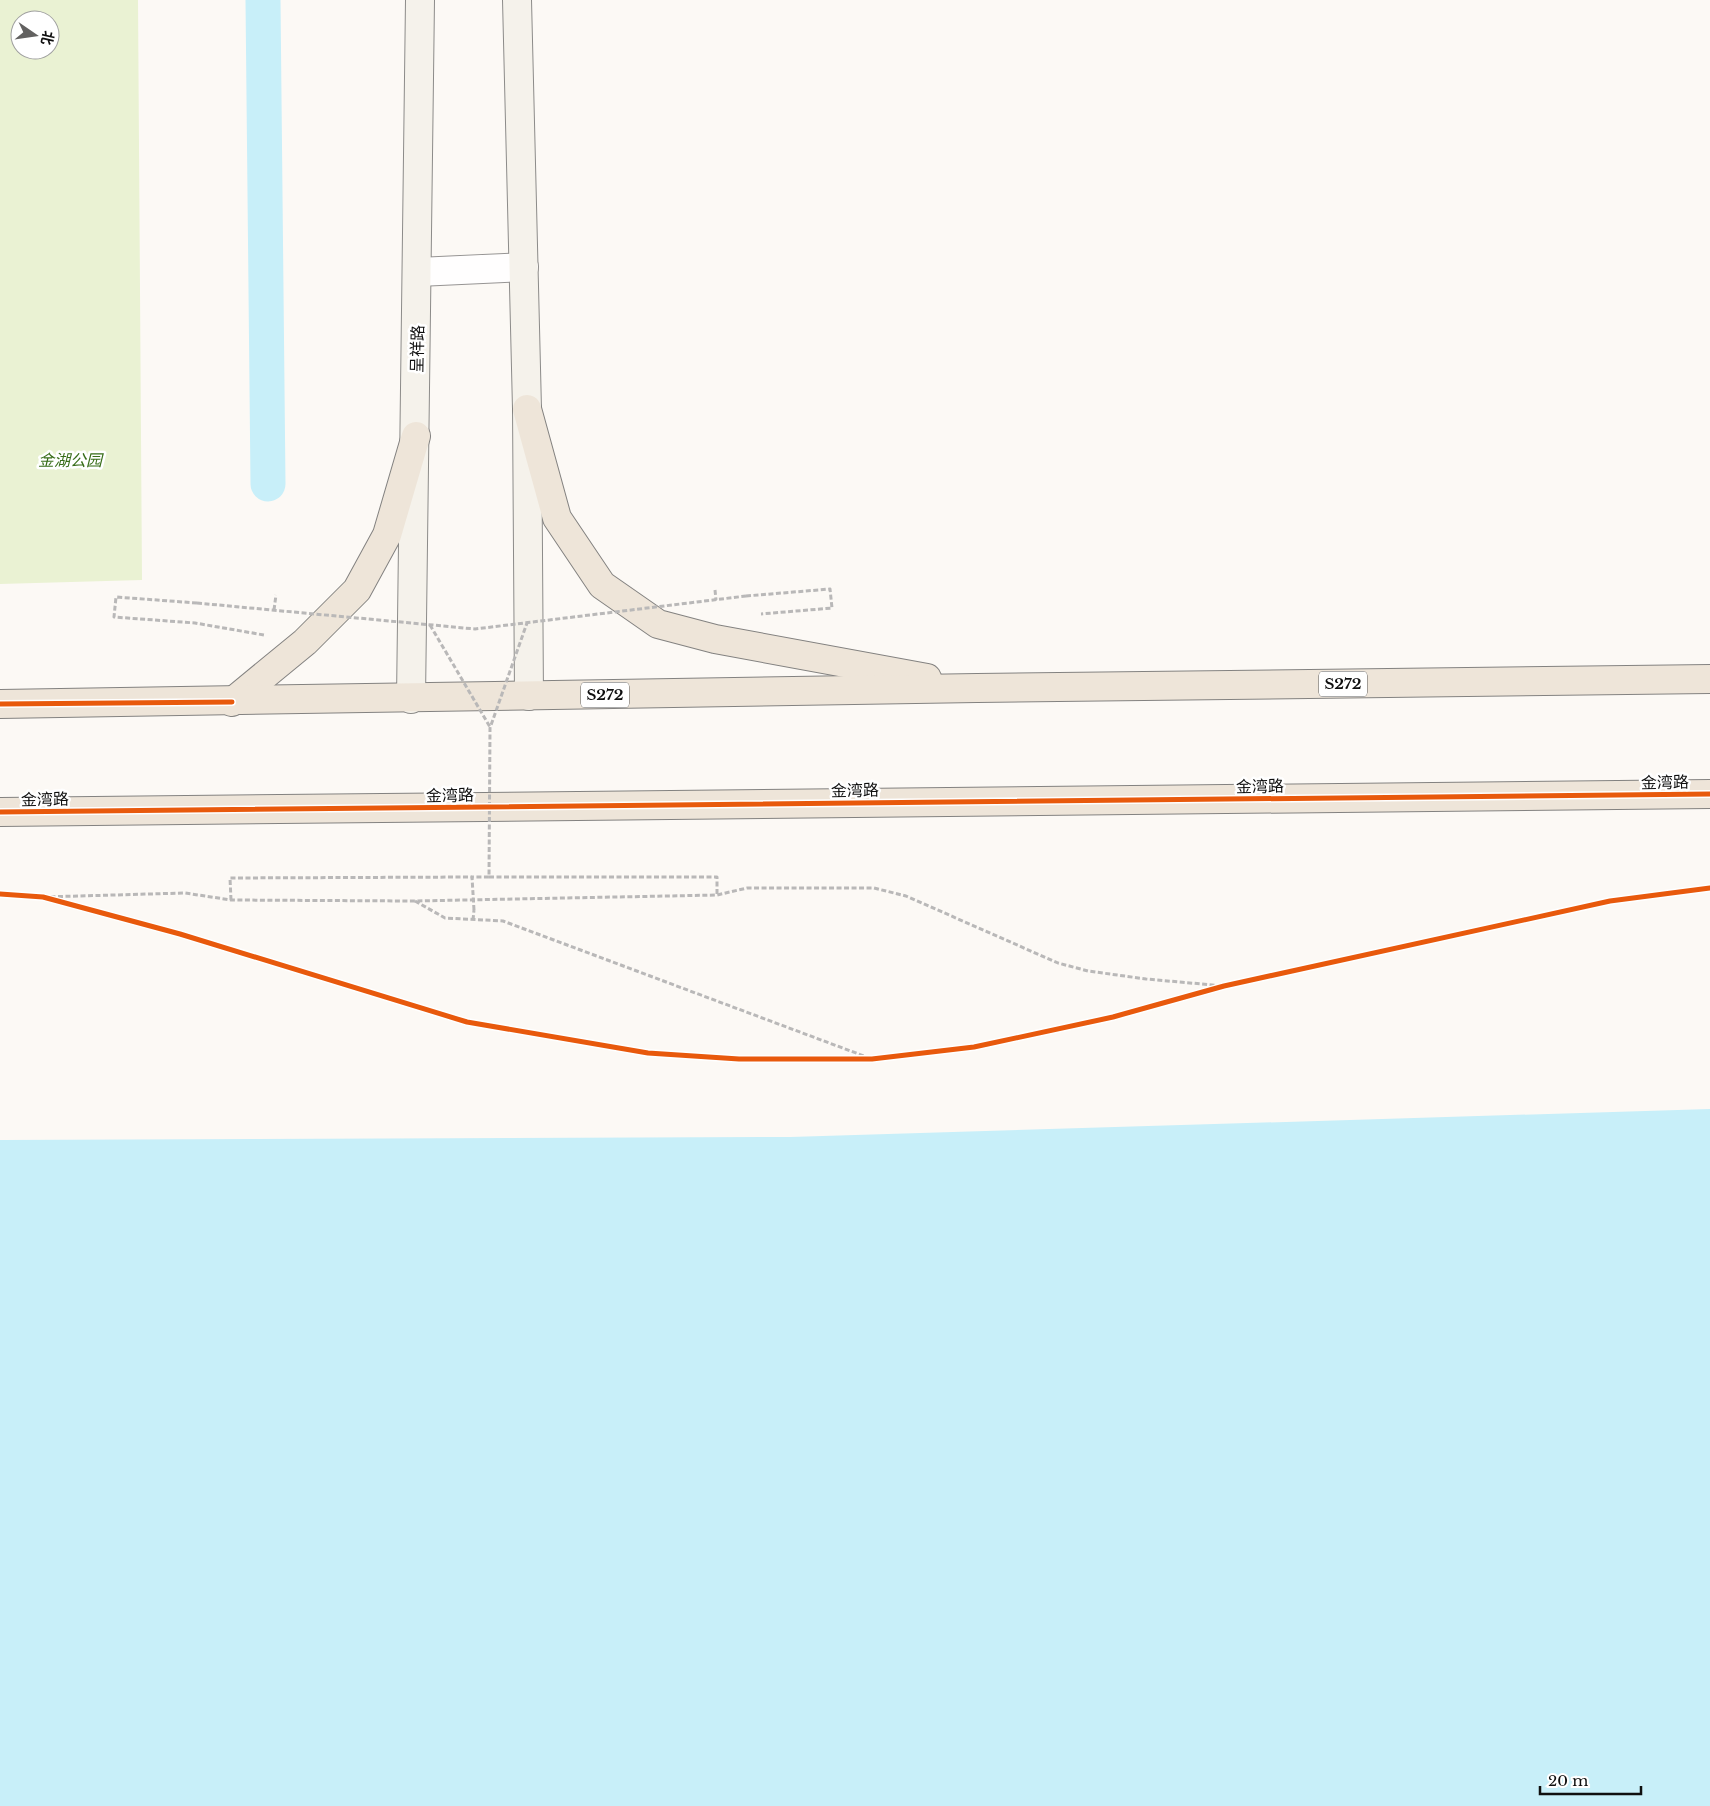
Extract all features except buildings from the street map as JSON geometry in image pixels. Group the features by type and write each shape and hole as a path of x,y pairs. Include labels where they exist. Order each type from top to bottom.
{"main road":[{"name":"呈祥路","path":"412,699 420,0"},
{"path":"518,0 527,409 529,696"},
{"path":"527,409 556,518 602,585 658,624 715,639 855,663 977,688"},
{"path":"232,702 305,642 357,590 387,535 416,436"},
{"name":"S272","path":"0,704 232,702 977,688 1710,679"},
{"name":"金湾路","path":"0,812 1710,794"}],"street":[{"path":"418,272 524,267"}],"path":[{"path":"305,642 195,623 114,617 116,597 475,629 746,596 830,589 832,608 756,614"},
{"path":"714,590 716,600"},
{"path":"274,610 276,595"},
{"path":"489,877 490,728 527,623"},
{"path":"430,624 490,728"},
{"path":"472,877 473,920"},
{"path":"231,900 230,878 717,877 717,895"},
{"path":"43,897 185,892 231,900 414,901 717,895 747,888 874,888 906,896 1058,963 1088,971 1146,979 1224,986"},
{"path":"35,896 70,904"},
{"path":"414,901 445,918 503,921 872,1059"},
{"path":"1206,991 1234,984"},
{"path":"853,1059 881,1058"}],"green space":[{"name":"金湖公园","path":"0,0 138,0 142,580 0,584"}],"water":[{"path":"1710,1109 1710,1806 0,1806 0,1140 790,1137"}],"waterway":[{"path":"263,0 268,484"}],"cycle path":[{"path":"0,704 232,702"},
{"path":"0,812 1710,794"},
{"path":"0,894 43,897 180,934 467,1022 648,1053 739,1059 872,1059 974,1047 1113,1017 1224,986 1610,901 1710,888"}]}
